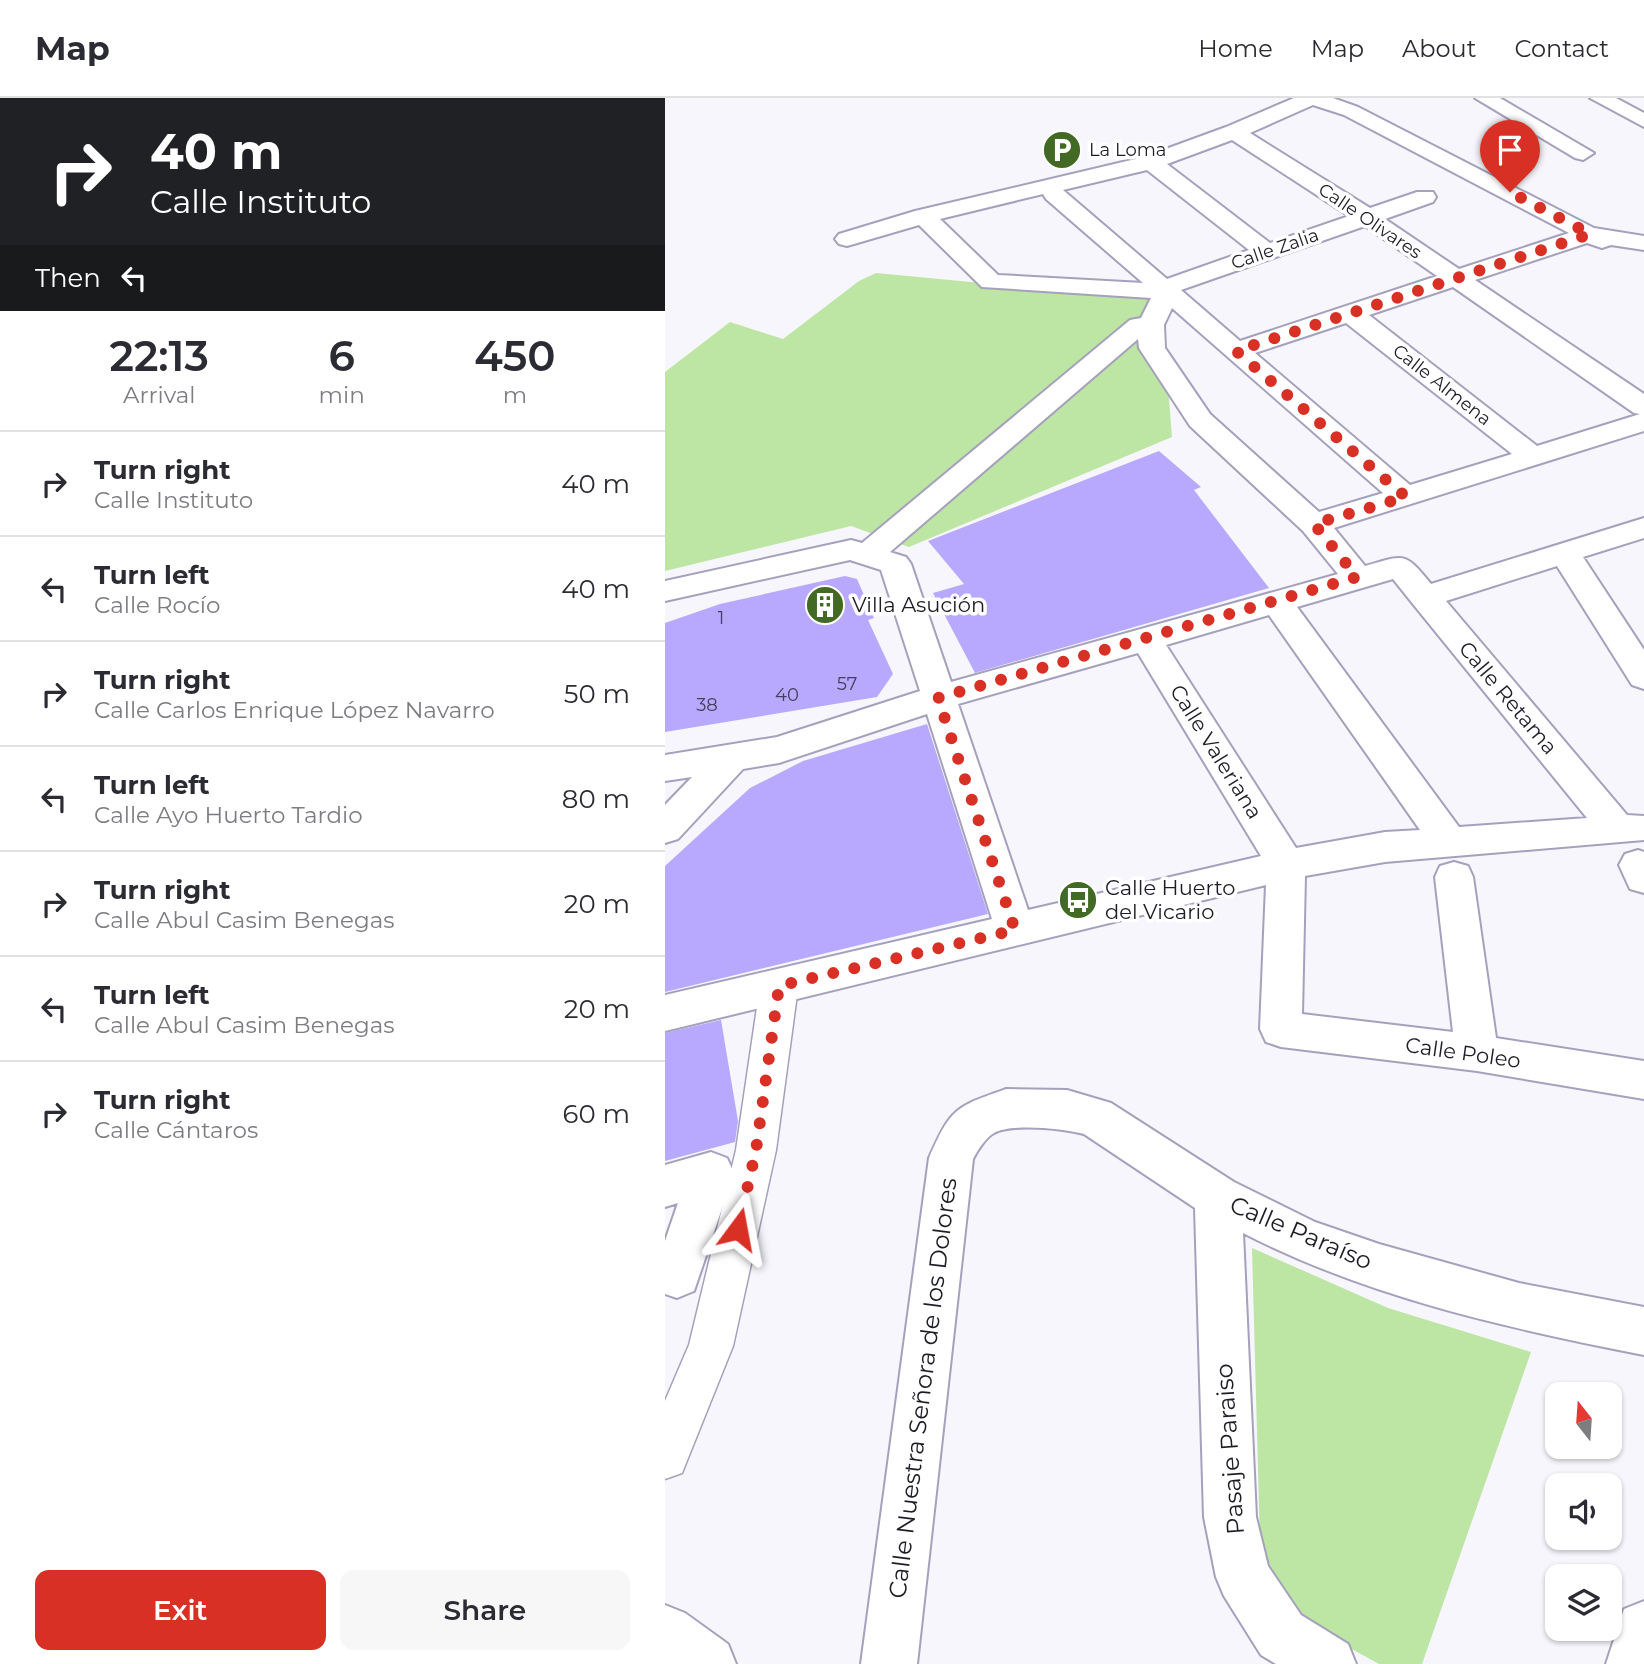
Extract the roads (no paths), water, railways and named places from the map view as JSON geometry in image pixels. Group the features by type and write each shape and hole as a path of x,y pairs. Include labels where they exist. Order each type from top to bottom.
{"street":[{"path":"847,239 923,216 1151,162 1234,132 1312,98 1348,104 1644,264"},
{"path":"1373,98 1490,169"},
{"path":"1485,98 1583,153"},
{"path":"1600,98 1644,121"},
{"name":"Calle Olivares","path":"1234,132 1367,217 1644,407"},
{"path":"1151,162 1266,252"},
{"path":"1054,194 1406,497"},
{"name":"Calle Zalia","path":"923,216 991,282 1145,291 1166,289 1425,197"},
{"path":"1236,351 1590,234 1644,243"},
{"path":"665,768 779,750 938,698 1357,577 1314,524 1200,420 1152,348 1151,325 1166,289"},
{"name":"Calle Almena","path":"1351,314 1534,457"},
{"path":"665,591 859,552 1139,325"},
{"path":"1314,524 1644,422"},
{"path":"1424,597 1644,528"},
{"path":"859,552 895,565 1015,930"},
{"path":"1565,553 1644,677"},
{"name":"Calle Retama","path":"1357,577 1399,567 1631,828"},
{"path":"1276,602 1451,860 1477,1053"},
{"name":"Calle Valeriana","path":"1146,639 1286,864"},
{"path":"665,829 733,757"},
{"path":"665,1013 1286,864 1385,847 1451,860 1631,828"},
{"name":"Calle Poleo","path":"1286,864 1281,1029 1477,1053 1644,1080"},
{"path":"665,1456 711,1346 756,1150 779,986"},
{"name":"Calle Paraíso","path":"977,1119 1006,1109 1026,1108 1067,1110 1095,1117 1218,1197 1304,1240 1379,1267 1519,1307 1644,1331"},
{"name":"Calle Nuestra Señora de los Dolores","path":"889,1664 951,1158 961,1138 977,1119"},
{"path":"665,1186 712,1173 677,1275 665,1271"},
{"name":"Pasaje Paraiso","path":"1218,1197 1230,1517 1243,1577 1280,1635 1328,1664"},
{"path":"1634,1664 1644,1629"},
{"path":"665,1633 708,1664"}],"place":[{"name":"La Loma","path":"1062,150"},
{"name":"Villa Asución","path":"825,605"},
{"name":"Calle Huerto del Vicario","path":"1078,900"}]}
